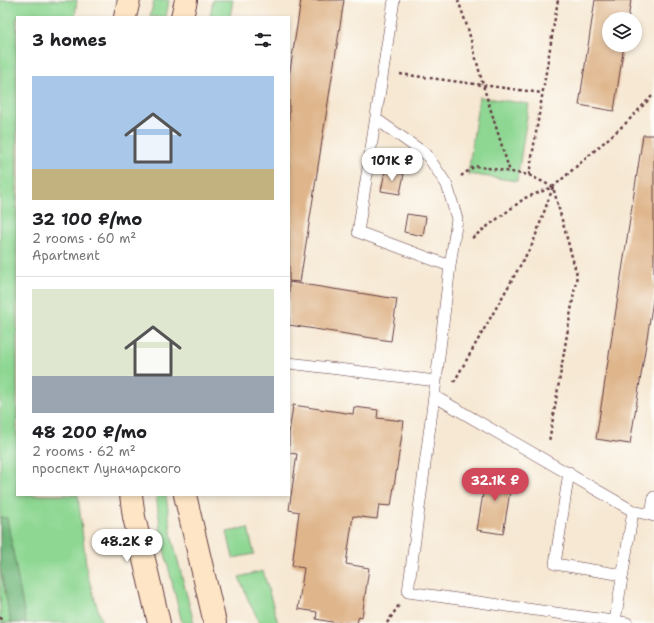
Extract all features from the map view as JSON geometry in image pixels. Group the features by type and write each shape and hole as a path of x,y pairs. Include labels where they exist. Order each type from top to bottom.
{"main road":[{"path":"125,16 129,0"},
{"path":"182,16 186,0"},
{"path":"131,496 134,517 159,623"},
{"path":"185,496 215,623"}],"lane":[{"path":"394,0 358,232 450,266"},
{"path":"376,119 427,155 447,185 457,219 408,592 627,623"},
{"path":"290,363 436,381"},
{"path":"434,396 569,472 633,512 653,516 654,497"},
{"path":"569,472 555,564 623,575"},
{"path":"615,621 633,512"}],"path":[{"path":"458,0 510,172"},
{"path":"529,175 558,0"},
{"path":"383,72 542,93"},
{"path":"452,253 525,198 553,187 626,124 654,94"},
{"path":"447,185 476,166 529,175 553,187 577,275 546,459"},
{"path":"434,396 455,381 512,284 533,243 553,187"},
{"path":"0,617 2,623"}],"green space":[{"path":"0,0 77,0 75,16 16,16 16,496 78,496 87,573 102,623 0,623"},
{"path":"154,0 169,0 166,16 150,16"},
{"path":"213,0 233,0 230,16 210,16"},
{"path":"479,97 529,104 517,181 468,174"},
{"path":"156,496 166,496 172,538 194,623 182,623 162,541"},
{"path":"0,517 7,518 26,623 11,623 0,567"},
{"path":"248,528 254,554 233,558 227,532"},
{"path":"263,571 278,623 260,623 250,604 239,577"}],"building":[{"path":"301,0 344,0 300,282 290,281 290,71"},
{"path":"595,0 631,0 629,12 602,12 602,52 623,52 614,111 579,105"},
{"path":"643,135 654,135 654,294 630,444 596,439"},
{"path":"385,171 404,174 400,194 381,191"},
{"path":"407,214 426,217 423,236 404,232"},
{"path":"290,282 397,299 391,341 290,325"},
{"path":"293,405 353,414 354,407 378,410 377,418 404,421 391,506 379,505 377,519 353,516 346,564 369,568 362,617 359,616 357,623 337,623 316,619 317,612 298,609 304,568 292,566 299,512 289,510 297,454 290,453 290,427"},
{"path":"487,470 513,474 503,534 477,530"}]}
